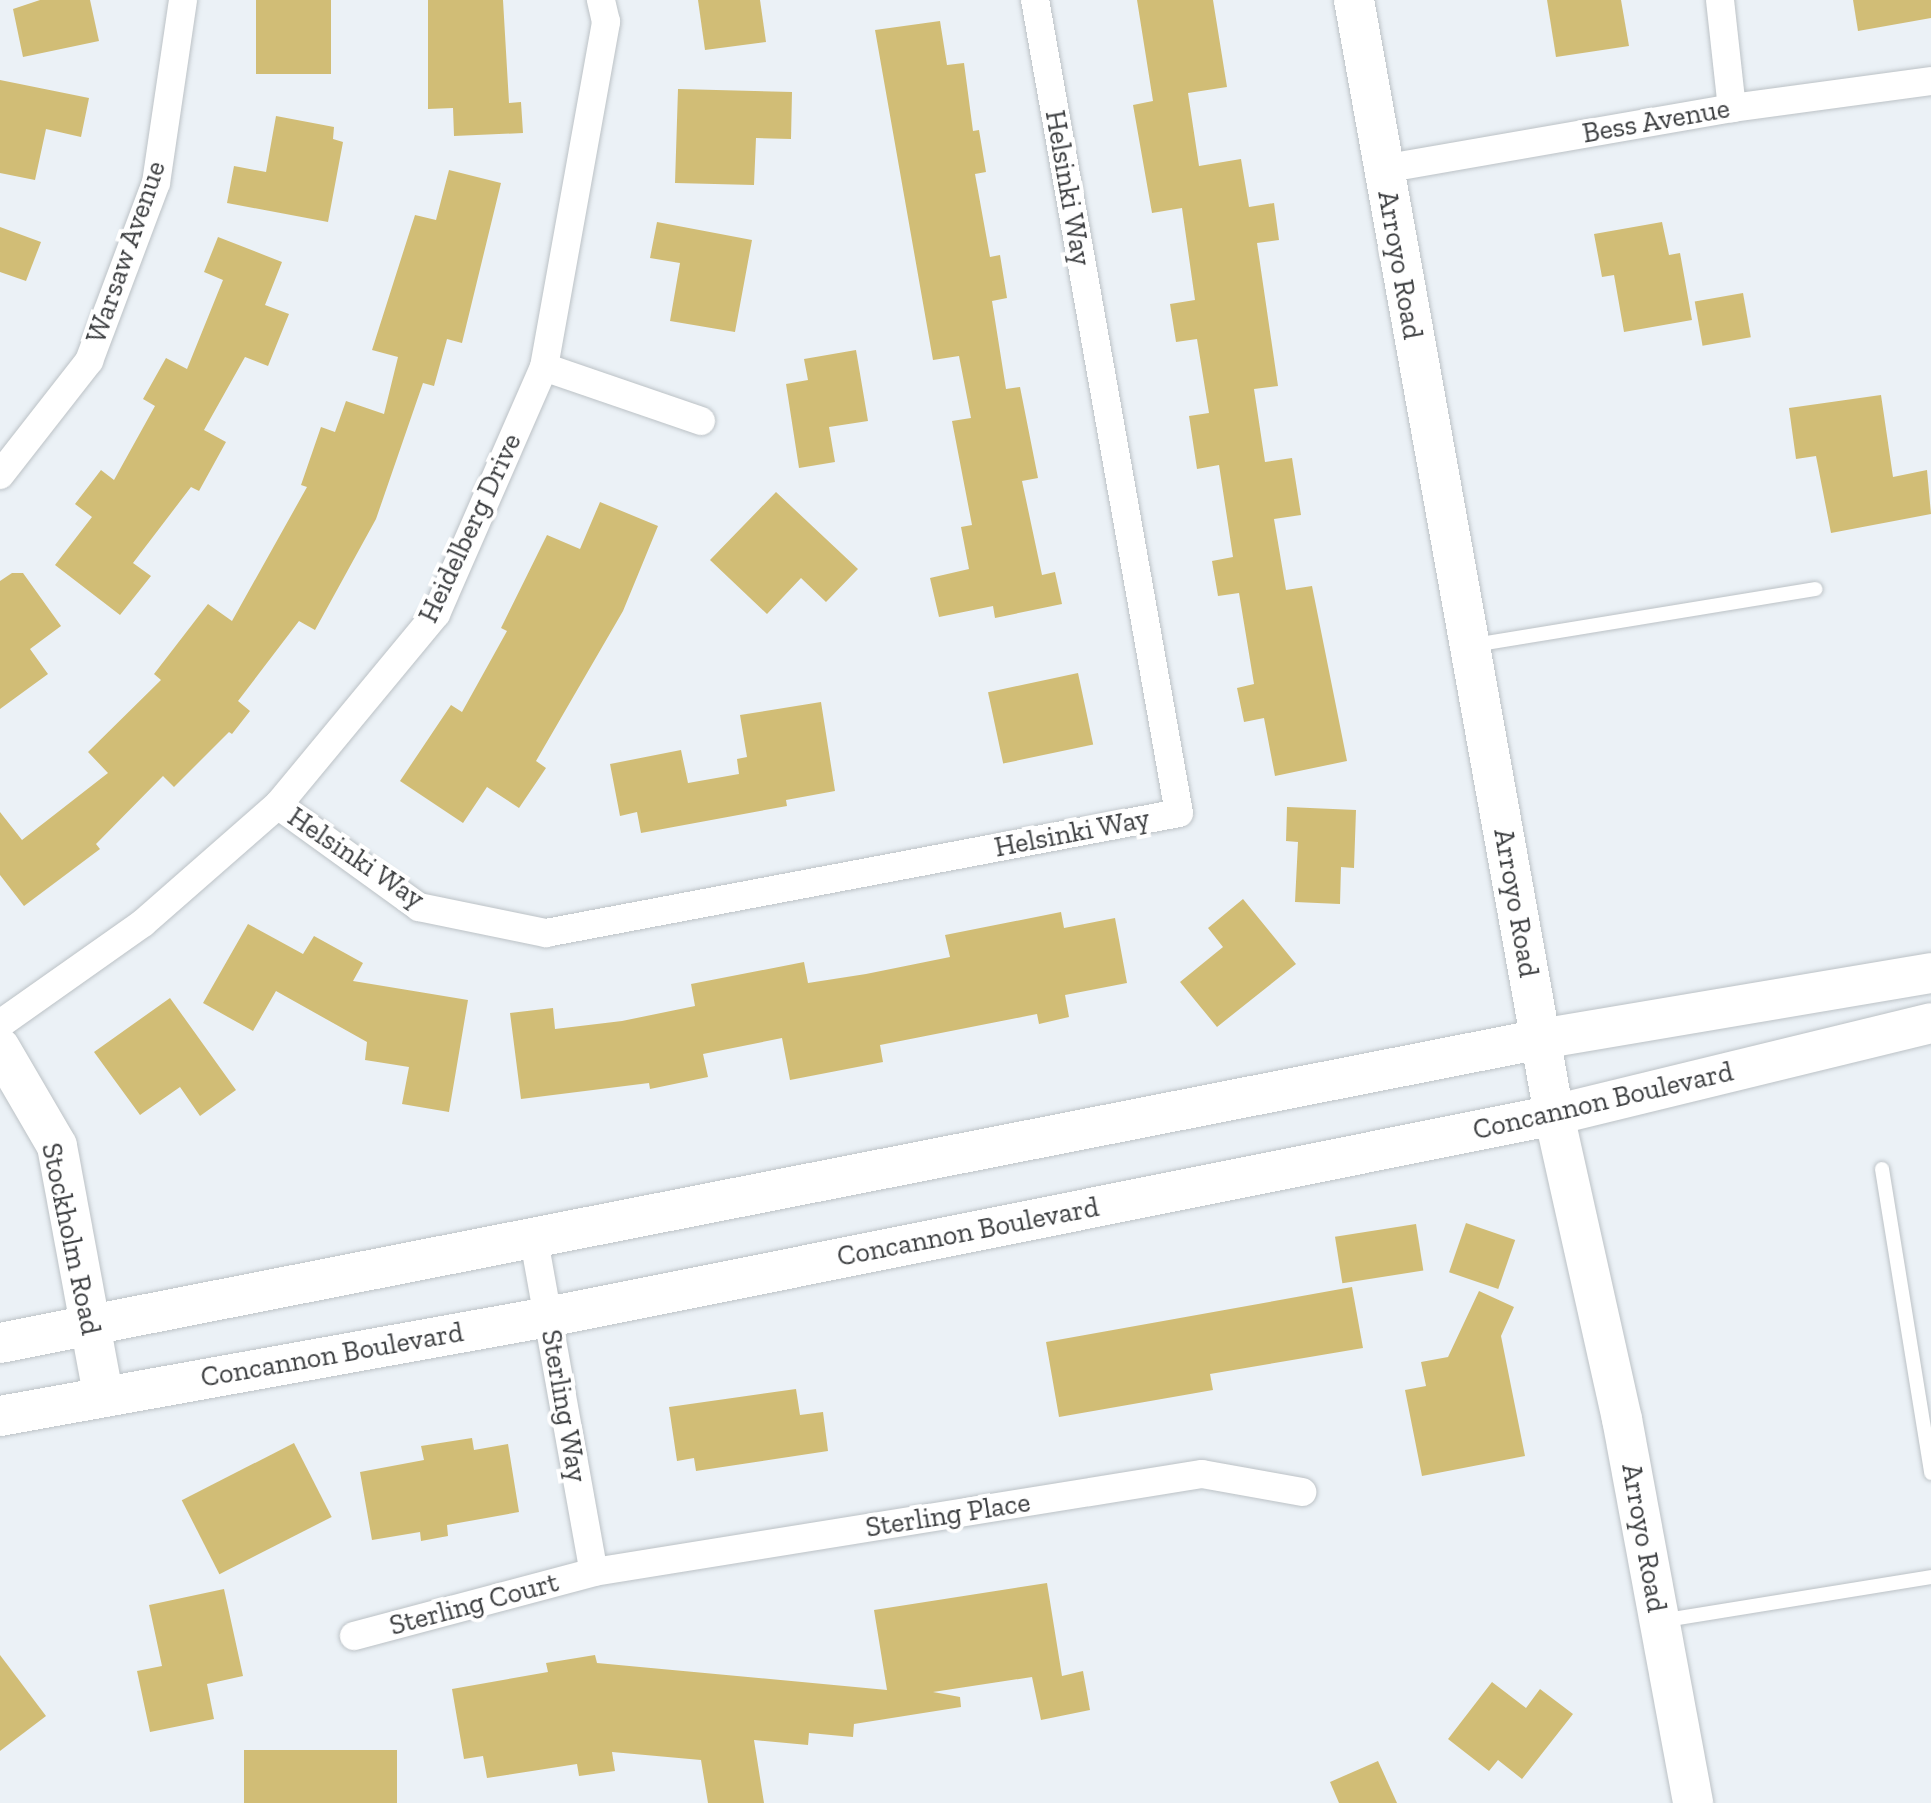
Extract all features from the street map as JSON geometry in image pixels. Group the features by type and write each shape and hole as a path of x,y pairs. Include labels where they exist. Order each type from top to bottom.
{"main road":[{"name":"Arroyo Road","path":"1354,0 1554,1115 1622,1419 1693,1803"},
{"path":"0,1343 1541,1039 1931,973"},
{"name":"Concannon Boulevard","path":"0,1416 548,1317 1554,1115 1931,1023"},
{"name":"Stockholm Road","path":"0,1048 57,1146 103,1395"}],"street":[{"name":"Warsaw Avenue","path":"0,475 89,361 156,183 183,0"},
{"name":"Heidelberg Drive","path":"0,1024 143,923 278,805 436,614 544,367 606,22 601,0"},
{"name":"Helsinki Way","path":"278,805 419,907 546,933 1179,813 1035,0"},
{"path":"1720,0 1732,108"},
{"name":"Bess Avenue","path":"1383,169 1732,108 1931,81"},
{"path":"544,367 701,421"},
{"name":"Sterling Way","path":"534,1240 594,1572"},
{"name":"Sterling Place","path":"594,1572 1202,1474 1302,1492"},
{"name":"Sterling Court","path":"354,1636 594,1572"}],"lane":[{"path":"1469,646 1815,589"},
{"path":"1882,1169 1931,1473"},
{"path":"1659,1621 1931,1577"}],"building":[{"path":"40,0 90,0 99,41 23,57 13,9"},
{"path":"256,0 331,0 331,74 256,74"},
{"path":"428,0 503,0 509,103 521,102 523,133 454,136 453,108 428,109"},
{"path":"698,0 760,0 766,42 705,50"},
{"path":"1137,0 1213,0 1227,87 1188,93 1199,166 1241,159 1249,207 1274,203 1279,240 1257,243 1278,386 1254,389 1265,462 1292,458 1301,515 1274,519 1286,590 1312,586 1347,761 1275,776 1264,718 1244,722 1237,688 1254,684 1239,593 1218,596 1212,561 1233,557 1219,465 1197,469 1189,416 1209,413 1197,339 1176,342 1170,304 1195,300 1182,208 1152,213 1133,105 1153,101"},
{"path":"1547,0 1621,0 1629,46 1556,57"},
{"path":"1853,0 1931,0 1931,18 1858,31"},
{"path":"940,21 947,65 964,63 973,131 979,130 986,172 975,174 990,257 1000,255 1007,298 992,301 1006,389 1020,387 1038,478 1022,481 1042,575 1055,572 1062,604 995,618 993,606 939,617 930,578 969,569 961,527 972,525 952,421 971,418 959,356 933,360 875,30"},
{"path":"0,80 89,98 81,137 46,129 35,180 0,173"},
{"path":"678,89 792,92 791,139 756,138 754,185 675,183"},
{"path":"276,116 334,127 333,139 343,142 328,222 227,203 234,166 266,172"},
{"path":"449,170 501,183 462,343 447,339 434,386 423,383 376,519 315,630 299,621 238,701 250,711 232,734 229,732 174,787 163,776 96,844 100,849 24,906 0,875 0,812 22,840 108,773 88,752 161,680 154,674 208,604 232,621 307,487 301,485 321,427 335,432 346,401 384,414 398,357 372,350 415,215 436,220"},
{"path":"657,222 752,240 735,332 670,321 680,263 650,258"},
{"path":"1662,222 1669,255 1680,253 1692,320 1624,332 1614,275 1602,277 1594,234"},
{"path":"0,227 41,242 26,281 0,272"},
{"path":"218,237 282,262 265,305 289,314 268,366 245,357 204,430 226,442 199,491 191,487 133,563 151,576 120,615 55,565 92,517 75,504 101,470 114,480 155,406 143,399 166,358 187,369 223,280 204,272"},
{"path":"1743,293 1751,337 1703,346 1695,302"},
{"path":"856,350 868,421 829,427 835,462 799,468 786,384 808,380 804,359"},
{"path":"1881,395 1893,477 1927,470 1931,514 1831,533 1816,456 1796,459 1789,408"},
{"path":"776,492 858,569 826,602 801,578 767,614 710,560"},
{"path":"600,502 658,526 623,611 536,761 546,768 519,808 487,787 463,823 400,781 451,705 462,712 507,631 501,628 547,535 580,549"},
{"path":"12,573 23,573 61,626 30,649 48,674 0,709 0,581"},
{"path":"1078,673 1093,744 1003,764 988,692"},
{"path":"821,702 835,791 786,800 787,806 641,833 637,812 620,816 610,764 681,750 688,783 739,774 737,759 747,757 740,715"},
{"path":"1287,807 1356,810 1354,868 1341,867 1340,904 1295,902 1298,842 1286,841"},
{"path":"1243,899 1296,964 1217,1027 1180,982 1223,947 1208,928"},
{"path":"1061,912 1064,928 1115,918 1127,983 1065,995 1069,1017 1039,1024 1037,1014 880,1045 883,1062 790,1080 782,1038 703,1054 708,1077 650,1089 649,1083 521,1099 510,1013 553,1008 555,1029 622,1021 695,1006 691,984 804,962 808,983 866,974 950,957 945,935"},
{"path":"248,924 303,954 314,936 363,963 353,981 468,1000 449,1112 402,1104 409,1067 365,1060 367,1042 276,991 253,1031 203,1003"},
{"path":"170,998 236,1090 200,1116 180,1087 140,1115 94,1052"},
{"path":"1466,1223 1515,1240 1498,1289 1449,1272"},
{"path":"1416,1224 1423,1270 1342,1283 1335,1237"},
{"path":"1352,1287 1363,1348 1210,1374 1213,1390 1059,1417 1046,1342"},
{"path":"1479,1291 1514,1307 1501,1336 1525,1456 1422,1476 1405,1390 1426,1386 1421,1362 1448,1357"},
{"path":"796,1389 800,1415 823,1412 828,1451 696,1471 694,1458 677,1461 669,1407"},
{"path":"472,1438 474,1450 508,1444 519,1512 447,1525 448,1536 421,1541 420,1532 372,1540 360,1472 424,1460 421,1446"},
{"path":"294,1443 332,1517 219,1574 182,1500"},
{"path":"1047,1583 1062,1676 1083,1671 1090,1710 1041,1720 1032,1677 933,1692 960,1697 961,1707 854,1724 853,1737 809,1733 808,1745 754,1740 764,1803 708,1803 701,1760 612,1752 615,1771 579,1776 577,1764 487,1778 483,1756 464,1759 452,1689 548,1672 546,1663 595,1655 597,1663 887,1690 874,1610"},
{"path":"224,1589 243,1676 207,1684 214,1719 150,1732 137,1671 162,1666 149,1605"},
{"path":"0,1655 46,1716 0,1751"},
{"path":"1492,1682 1526,1708 1540,1689 1573,1714 1522,1779 1498,1760 1489,1771 1448,1739"},
{"path":"244,1750 397,1750 397,1803 244,1803"},
{"path":"1378,1761 1397,1803 1339,1803 1330,1782"}]}
